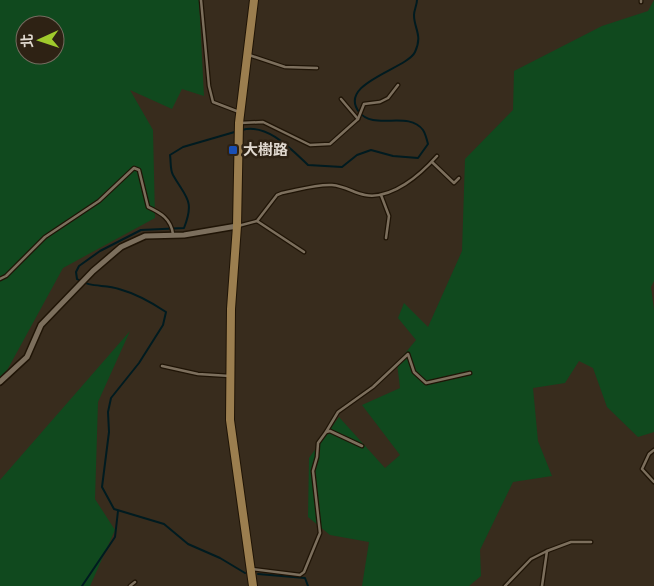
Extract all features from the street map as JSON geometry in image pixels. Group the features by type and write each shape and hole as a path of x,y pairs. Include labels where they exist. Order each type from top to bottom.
{"street":[{"path":"253,586 230,420 231,309 237,226 239,123 254,0"},
{"path":"0,382 27,357 41,325 93,270 120,247 145,236 173,235 237,226"}],"lane":[{"path":"201,0 212,102 240,113"},
{"path":"247,55 285,67 317,68"},
{"path":"239,123 263,122 282,129 299,141 320,145 330,144 358,119 364,104 388,98 398,85"},
{"path":"341,99 358,119"},
{"path":"237,226 257,221 277,195 282,193 332,185 346,187 364,195 381,195 408,183 437,156"},
{"path":"432,162 454,183 458,178"},
{"path":"0,279 6,276 45,237 99,200 134,168 139,170 148,207 161,213 172,225 173,235"},
{"path":"381,195 389,216 386,238"},
{"path":"257,221 304,252"},
{"path":"251,568 300,575 304,572 320,534 313,471 317,457 318,442 338,412 372,387 408,354 414,372 426,383 470,373"},
{"path":"162,366 198,374 231,376"},
{"path":"326,432 330,431 362,446"},
{"path":"654,450 649,454 642,468 654,482"},
{"path":"505,586 531,559 572,542 591,542"},
{"path":"542,586 547,551"},
{"path":"130,586 135,582"}],"green space":[{"path":"0,0 199,0 204,96 182,89 172,109 130,90 153,130 155,218 63,268 5,374 0,379"},
{"path":"654,0 654,281 651,287 654,310 654,432 638,437 607,407 593,368 579,361 565,383 533,388 538,441 552,476 513,482 480,550 481,576 469,586 362,586 369,542 330,535 308,517 309,458 339,417 385,468 400,455 362,405 400,388 397,363 416,340 398,318 404,303 428,327 462,251 465,159 513,110 514,71 602,26 648,11"},
{"path":"130,331 98,402 95,499 115,530 90,586 0,586 0,480"}],"waterway":[{"path":"242,130 260,130 269,134 286,145 308,165 342,167 357,155 371,150 393,156 418,158 428,144 423,130 417,124 409,121 373,120 359,112 355,102 357,93 365,85 400,64 415,52 418,41 414,20 417,0"},
{"path":"238,131 183,147 170,155 172,173 185,194 189,205 184,228 141,230 100,251 79,266 76,272 77,279 82,282 126,291 166,312 163,325 139,363 111,398 108,412 109,432 102,487 114,509 164,524 188,544 220,558 245,573"},
{"path":"82,586 115,537 118,511"},
{"path":"258,574 305,578 308,586"}],"place":[{"name":"大樹路","path":"233,150"}]}
